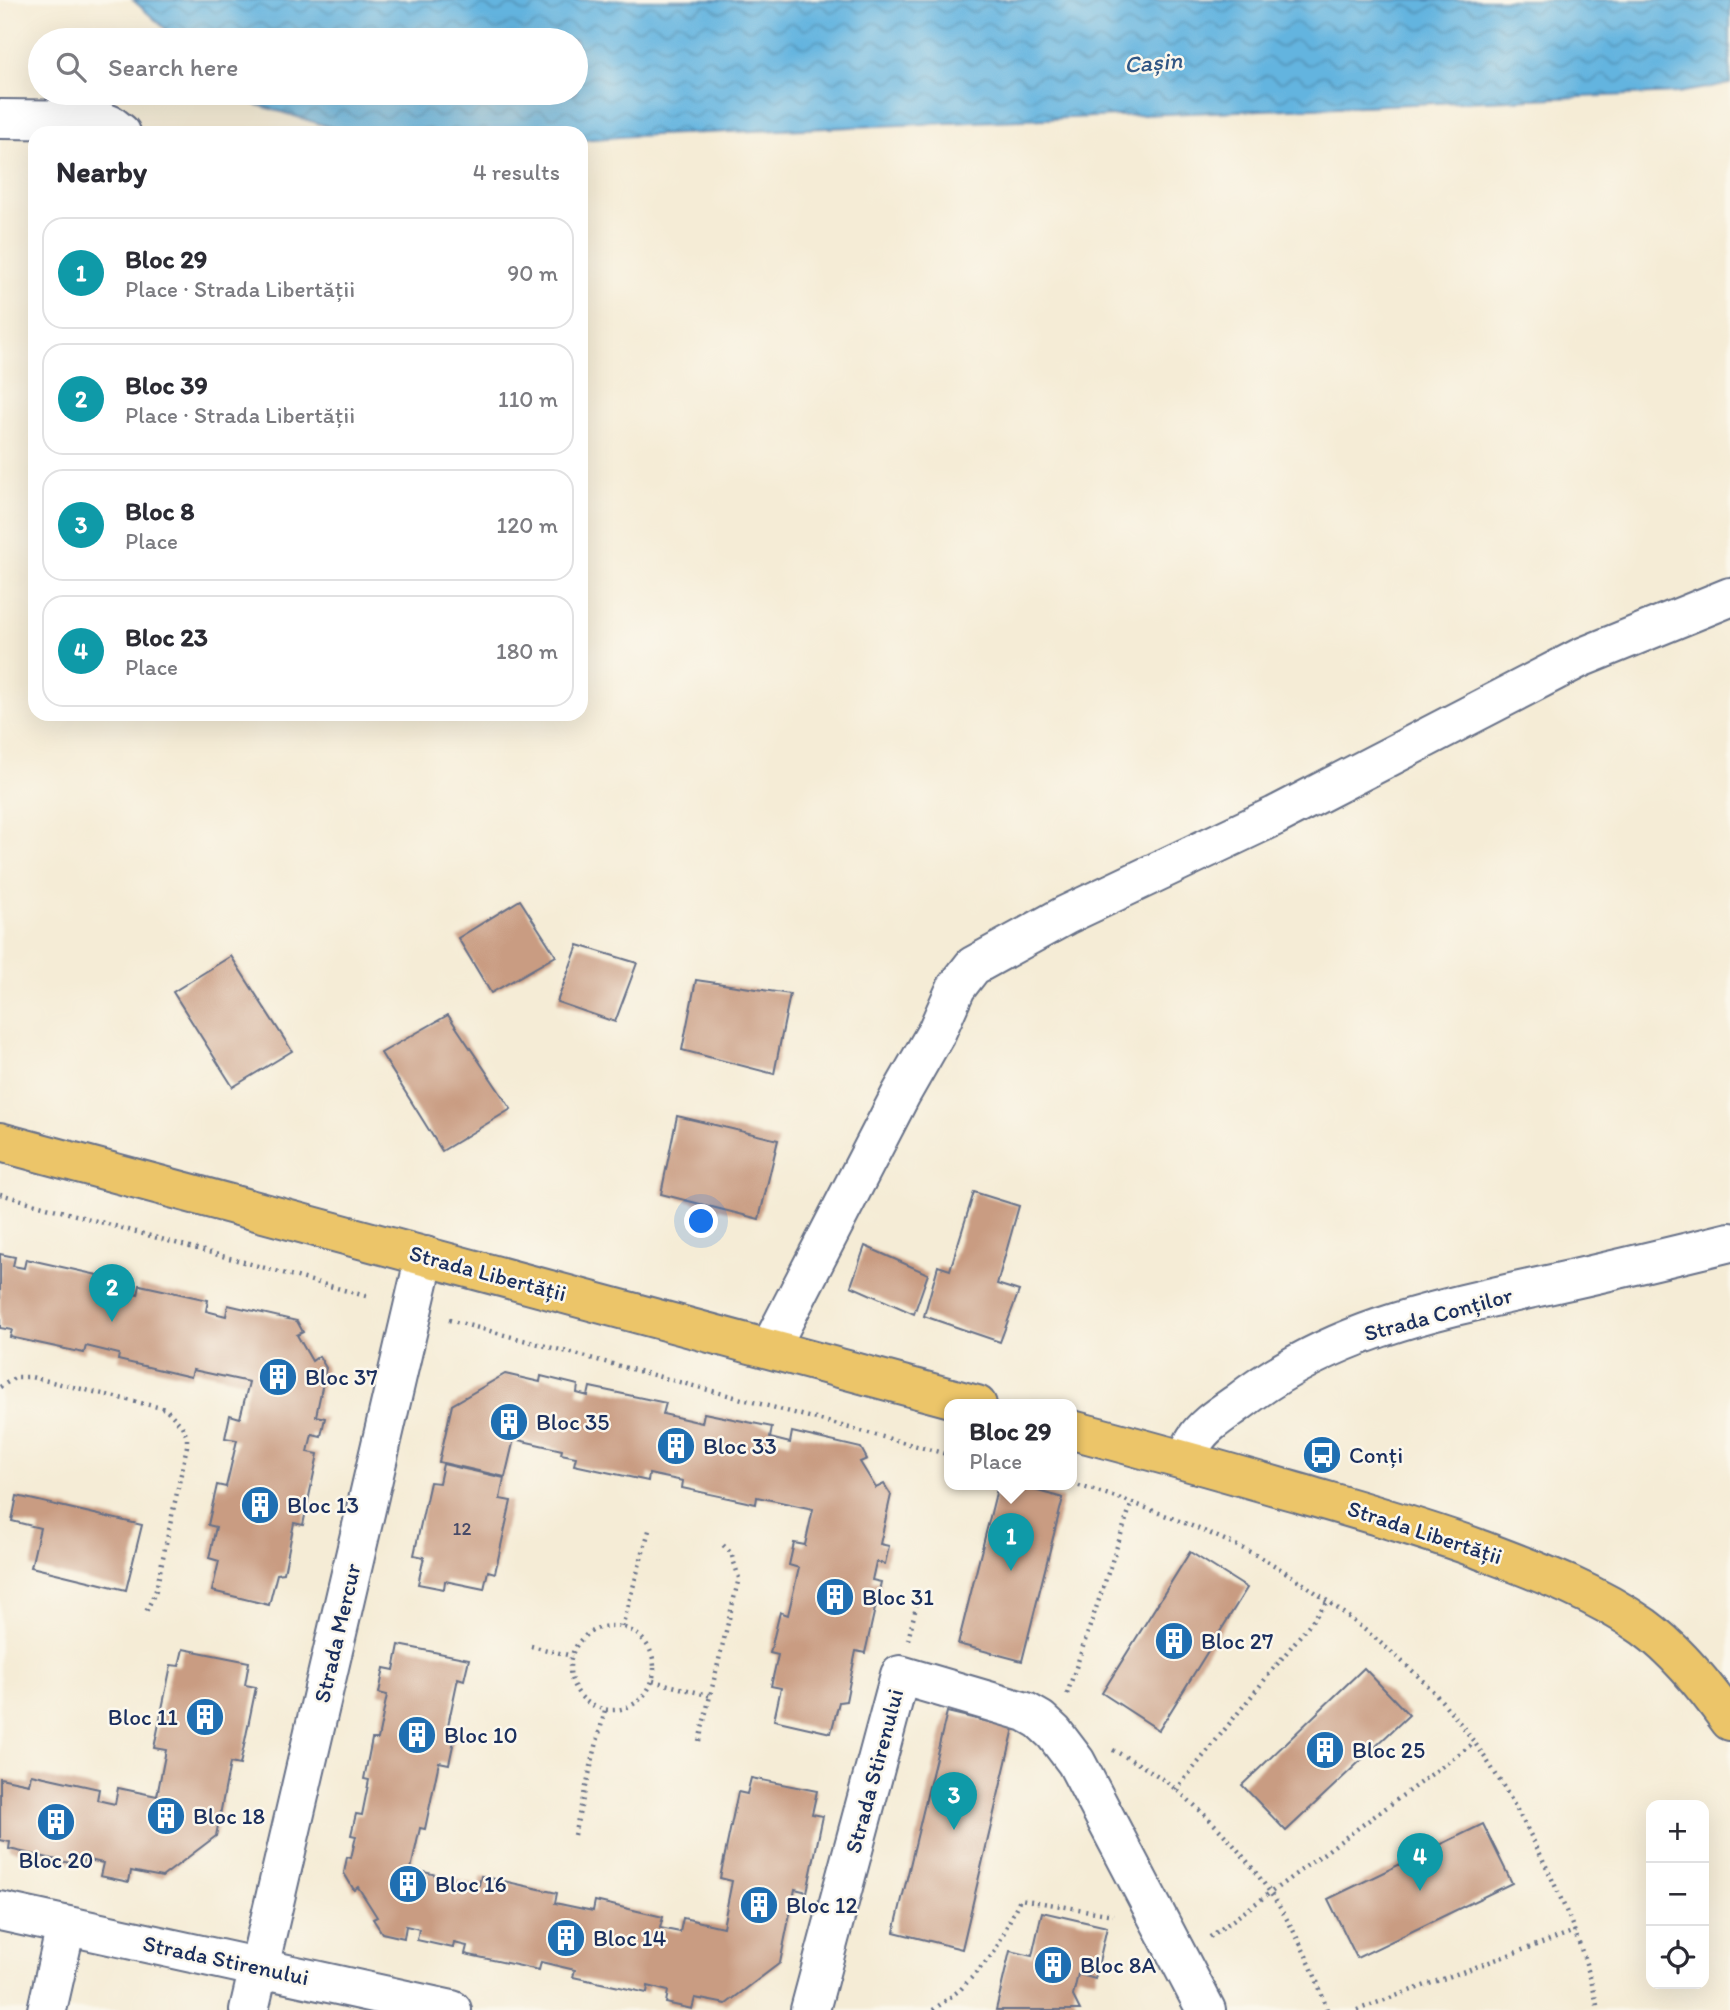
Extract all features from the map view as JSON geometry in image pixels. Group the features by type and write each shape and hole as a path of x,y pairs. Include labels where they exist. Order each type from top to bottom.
{"main road":[{"name":"Strada Libertății","path":"0,1142 954,1399"},
{"name":"Strada Libertății","path":"1077,1431 1187,1460 1419,1528 1528,1567 1578,1589 1644,1627 1672,1651 1698,1679 1730,1721"}],"street":[{"path":"0,119 99,120 112,126"},
{"path":"770,1348 901,1094 937,1031 956,988 973,966 1066,915 1275,816 1580,658 1730,597"},
{"name":"Strada Conților","path":"1187,1460 1195,1440 1209,1425 1256,1389 1285,1369 1351,1338 1460,1304 1730,1242"},
{"name":"Strada Mercur","path":"249,2010 425,1256"},
{"name":"Strada Stirenului","path":"810,2010 900,1675 1018,1709 1040,1720 1054,1733 1076,1762 1206,2010"},
{"name":"Strada Stirenului","path":"0,1911 452,2010"},
{"path":"47,2010 66,1926"}],"path":[{"path":"0,1194 369,1297"},
{"path":"449,1320 944,1453"},
{"path":"0,1387 16,1377 32,1377 166,1409 182,1426 187,1437 187,1446 156,1590 146,1612"},
{"path":"1077,1485 1132,1502 1246,1549 1328,1601 1438,1696 1506,1790 1531,1836 1579,1940 1598,2010"},
{"path":"1132,1502 1054,1733 1087,1740 1114,1751 1176,1790 1211,1822 1243,1856 1293,1929 1314,1972 1327,2010"},
{"path":"622,1627 650,1527"},
{"path":"699,1741 739,1578 731,1553 722,1544"},
{"path":"900,1675 919,1595"},
{"path":"1176,1790 1328,1601"},
{"path":"604,1626 632,1630 652,1651 653,1681 636,1703 622,1709 605,1710 595,1707 575,1689 571,1676 572,1656 582,1639 592,1631 604,1626"},
{"path":"531,1647 572,1656"},
{"path":"653,1681 710,1696"},
{"path":"574,1835 605,1710"},
{"path":"1180,1959 1474,1743"},
{"path":"933,2010 961,1989 994,1953 1020,1899 1161,1923"},
{"path":"1357,2010 1575,1931"}],"water":[{"name":"Cașin","path":"133,0 1730,0 1730,84 1677,93 588,139 588,126 327,126 258,105 588,105 588,28 164,28"}],"building":[{"path":"520,900 556,956 491,993 458,938"},
{"path":"578,945 637,963 615,1022 557,1002"},
{"path":"231,956 292,1051 233,1087 173,992"},
{"path":"696,980 790,994 774,1074 682,1050"},
{"path":"448,1015 511,1109 442,1151 381,1053"},
{"path":"677,1116 778,1140 759,1219 661,1194"},
{"path":"974,1192 1019,1206 997,1284 1019,1291 1000,1342 924,1316 938,1266 950,1270"},
{"path":"865,1246 928,1274 914,1314 851,1286"},
{"path":"0,1254 15,1257 13,1266 24,1268 26,1259 102,1276 99,1286 138,1295 140,1285 208,1300 206,1311 226,1316 228,1305 297,1321 303,1332 297,1335 312,1361 319,1356 326,1368 316,1416 325,1418 321,1436 312,1434 308,1452 318,1454 303,1525 294,1523 284,1573 277,1574 269,1605 212,1591 219,1561 209,1558 216,1527 208,1525 217,1485 226,1487 237,1440 225,1438 230,1415 240,1418 249,1382 193,1370 191,1377 118,1360 119,1354 86,1346 84,1353 10,1337 12,1330 0,1328"},
{"path":"505,1374 540,1382 541,1376 578,1385 577,1393 588,1396 590,1387 666,1403 663,1414 702,1423 704,1413 772,1427 770,1438 790,1443 792,1432 861,1448 867,1459 860,1462 876,1488 884,1484 891,1495 880,1544 889,1546 885,1564 876,1562 872,1580 881,1582 865,1653 856,1651 846,1701 839,1702 831,1733 774,1720 781,1688 771,1686 778,1655 770,1653 780,1612 788,1615 799,1568 789,1565 794,1543 805,1545 813,1509 757,1497 756,1504 682,1488 683,1481 649,1474 648,1481 574,1465 576,1457 561,1454 562,1450 514,1439 505,1477 439,1462 452,1405"},
{"path":"443,1464 504,1478 500,1499 511,1501 495,1573 488,1571 484,1589 445,1581 444,1589 418,1584 424,1557 414,1555 430,1482 439,1483"},
{"path":"997,1490 1034,1490 1063,1498 1022,1661 958,1644"},
{"path":"17,1496 142,1525 126,1590 31,1567 40,1528 12,1521"},
{"name":"Bloc 27","path":"1190,1552 1247,1588 1159,1730 1102,1693"},
{"path":"399,1645 469,1659 464,1680 458,1678 447,1730 456,1731 449,1764 439,1762 425,1829 420,1828 411,1869 479,1885 481,1876 557,1893 555,1903 593,1911 595,1901 663,1917 660,1928 680,1932 683,1918 723,1927 732,1881 720,1878 738,1792 747,1794 751,1778 817,1791 812,1814 823,1816 807,1892 795,1889 780,1963 726,2004 695,1998 692,2009 666,2003 668,1991 648,1986 647,1993 573,1977 575,1970 541,1962 539,1970 465,1954 467,1946 454,1943 453,1948 417,1940 419,1929 406,1926 404,1938 382,1933 373,1919 377,1917 358,1887 354,1890 344,1873 356,1836 351,1835 356,1814 362,1815 369,1780 364,1779 372,1739 378,1739 387,1695 379,1693 384,1668 394,1670"},
{"path":"183,1649 249,1662 245,1685 256,1687 240,1765 230,1763 216,1836 162,1877 131,1871 129,1882 100,1876 103,1863 84,1859 83,1866 9,1849 10,1842 0,1840 0,1778 29,1784 31,1774 99,1789 97,1800 115,1804 118,1788 157,1796 166,1750 154,1748 171,1665 179,1666"},
{"name":"Bloc 25","path":"1364,1668 1409,1715 1286,1831 1242,1785"},
{"path":"947,1712 1014,1728 962,1949 894,1932"},
{"path":"1483,1824 1512,1883 1357,1958 1328,1899"},
{"name":"Bloc 8A","path":"1042,1912 1107,1927 1095,1979 1078,1974 1073,1996 1080,2010 996,2010 1010,1951 1032,1956"}],"place":[{"name":"Bloc 39","path":"112,1322"},
{"name":"Bloc 37","path":"278,1377"},
{"name":"Bloc 35","path":"509,1422"},
{"name":"Bloc 33","path":"676,1446"},
{"name":"Conți","path":"1322,1455"},
{"name":"Bloc 13","path":"260,1505"},
{"name":"Bloc 29","path":"1011,1571"},
{"name":"Bloc 31","path":"835,1597"},
{"name":"Bloc 27","path":"1174,1641"},
{"name":"Bloc 11","path":"205,1717"},
{"name":"Bloc 10","path":"417,1735"},
{"name":"Bloc 25","path":"1325,1750"},
{"name":"Bloc 18","path":"166,1816"},
{"name":"Bloc 20","path":"56,1822"},
{"name":"Bloc 8","path":"954,1830"},
{"name":"Bloc 16","path":"408,1884"},
{"name":"Bloc 23","path":"1420,1891"},
{"name":"Bloc 12","path":"759,1905"},
{"name":"Bloc 14","path":"566,1938"},
{"name":"Bloc 8A","path":"1053,1965"}]}
